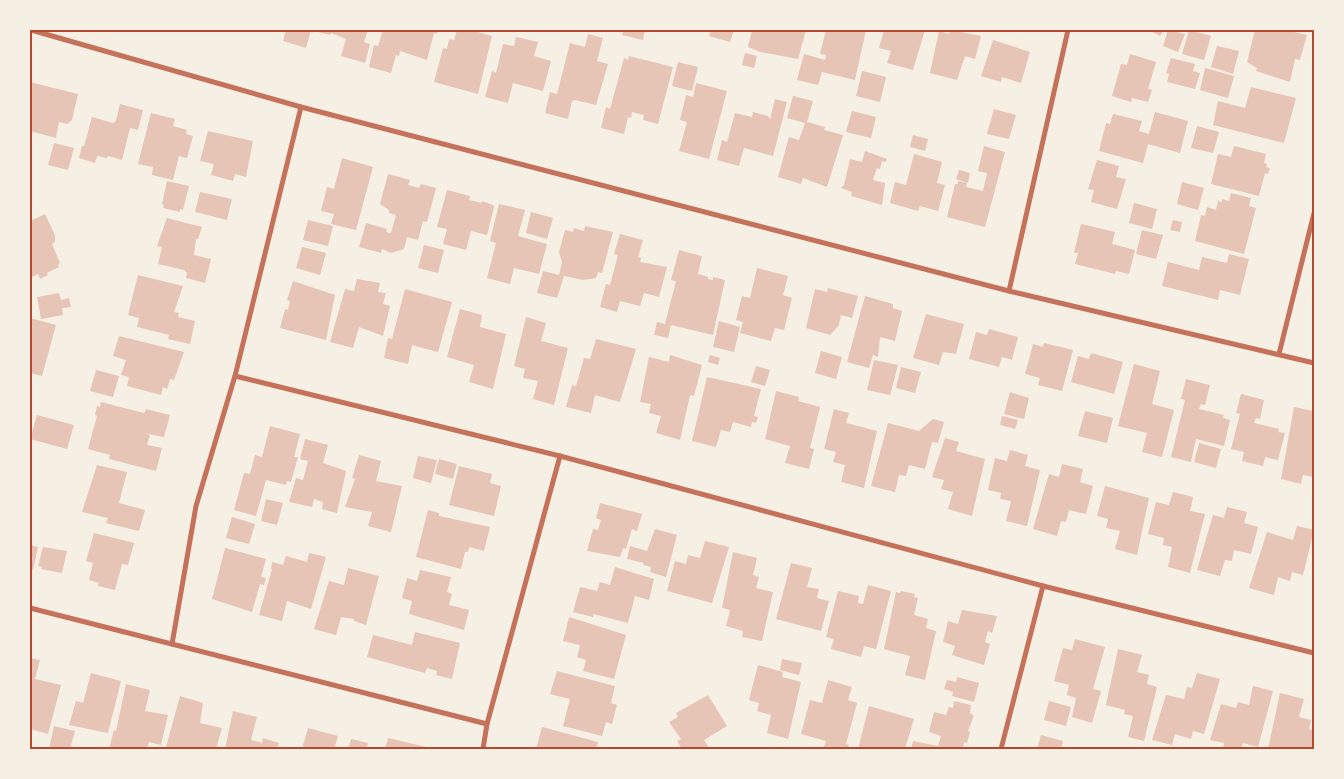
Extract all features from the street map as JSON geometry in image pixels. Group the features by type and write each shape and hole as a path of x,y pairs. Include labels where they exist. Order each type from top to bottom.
{"street":[{"path":"31,30 301,107 1009,291 1314,363"},
{"path":"1009,291 1068,30"},
{"path":"172,644 196,506 235,376 301,107"},
{"path":"1280,354 1314,213"},
{"path":"235,376 560,456 1043,586 1314,653"},
{"path":"483,749 487,724 560,456"},
{"path":"1001,749 1043,586"},
{"path":"30,608 487,724"}],"building":[{"path":"286,30 311,30 306,48 283,41"},
{"path":"318,30 368,30 364,42 370,44 365,63 341,56 346,39 331,33 330,35 318,32"},
{"path":"383,30 438,30 437,34 434,33 427,60 400,51 399,56 396,55 391,73 369,67 374,45 378,46"},
{"path":"457,30 471,30 492,36 478,94 434,82 443,48 447,49 449,39 454,40"},
{"path":"623,30 645,30 643,40 622,35"},
{"path":"711,30 734,30 730,42 709,36"},
{"path":"752,30 806,30 798,59 760,52 748,47"},
{"path":"826,30 866,30 855,80 822,72 818,85 797,80 804,54 825,60 826,55 820,54"},
{"path":"884,30 925,30 913,70 887,63 891,51 879,48"},
{"path":"950,30 981,36 975,59 965,56 957,80 930,73 939,31 949,34"},
{"path":"1149,30 1164,30 1160,36"},
{"path":"1168,30 1185,34 1178,52 1163,46"},
{"path":"1189,30 1211,36 1204,60 1182,54"},
{"path":"1255,30 1286,30 1307,35 1300,60 1295,59 1290,82 1256,71 1257,68 1247,62"},
{"path":"588,34 603,38 597,61 608,64 596,105 572,101 568,119 545,113 550,92 557,94 570,43 585,47"},
{"path":"516,37 538,42 534,56 551,61 543,91 513,83 508,103 485,97 492,71 496,73 503,44 514,46"},
{"path":"993,40 1030,52 1021,83 1002,77 1001,82 981,76"},
{"path":"1217,46 1239,51 1233,74 1211,67"},
{"path":"745,53 757,56 754,68 742,65"},
{"path":"1130,54 1156,62 1148,89 1152,90 1148,102 1132,98 1131,102 1112,96 1121,64 1127,65"},
{"path":"629,56 673,67 658,124 643,120 644,115 632,112 631,118 628,117 624,134 601,128 606,107 610,109 624,58 628,60"},
{"path":"1171,58 1195,64 1193,71 1200,73 1195,89 1167,82 1169,74 1166,73"},
{"path":"678,62 698,67 692,91 672,86"},
{"path":"1205,68 1234,76 1228,98 1200,90"},
{"path":"862,71 886,77 880,102 856,96"},
{"path":"30,82 78,94 72,120 67,124 59,122 56,138 30,131"},
{"path":"696,83 727,91 709,159 679,151 687,122 680,120 686,95 693,97"},
{"path":"1251,87 1296,98 1284,143 1213,125 1218,101 1245,108"},
{"path":"793,96 813,101 807,122 825,127 824,130 843,135 827,187 803,178 801,184 778,177 789,137 799,140 805,123 787,118"},
{"path":"775,99 787,102 773,156 744,148 739,166 717,160 722,140 727,142 735,113 752,117 753,112 768,116 770,119"},
{"path":"120,104 143,110 138,130 130,128 122,160 108,156 107,158 97,156 95,163 79,158 92,117 113,123 116,121"},
{"path":"994,109 1016,115 1009,139 987,134"},
{"path":"852,111 876,117 871,138 846,132"},
{"path":"1155,112 1188,121 1180,153 1148,144 1143,163 1099,151 1106,123 1110,124 1113,114 1142,121 1139,131 1149,134"},
{"path":"151,113 175,119 173,126 187,130 186,134 193,136 187,158 179,156 173,180 152,175 153,167 138,164"},
{"path":"1197,126 1219,132 1213,153 1191,148"},
{"path":"208,131 253,141 246,177 235,174 233,181 211,175 214,164 200,161"},
{"path":"913,135 928,139 925,151 910,147"},
{"path":"54,143 74,148 68,170 48,165"},
{"path":"984,146 1005,152 985,227 947,217 955,184 958,184 958,181 967,183 966,187 983,191 987,173 978,171"},
{"path":"1234,146 1266,154 1264,163 1267,164 1266,167 1270,168 1268,174 1265,173 1259,196 1211,184 1218,154 1231,157"},
{"path":"865,151 887,159 886,162 882,161 880,169 877,168 873,180 885,183 882,205 851,196 852,192 841,188 844,185 850,159 862,162"},
{"path":"914,154 942,162 937,183 945,185 938,211 920,206 918,211 890,203 895,182 906,185"},
{"path":"342,158 373,167 356,230 331,224 334,214 321,211 327,187 334,189"},
{"path":"1097,160 1119,166 1116,177 1126,179 1117,209 1091,202 1094,190 1088,189"},
{"path":"959,170 970,173 968,183 956,179"},
{"path":"388,174 410,180 408,185 419,188 421,184 436,188 427,222 423,221 418,240 407,237 404,249 391,253 382,249 381,253 359,247 366,223 387,229 386,232 391,233 396,215 389,213 389,210 380,204"},
{"path":"167,181 189,186 183,210 180,209 180,212 163,208 164,205 162,204"},
{"path":"1182,182 1204,188 1198,210 1177,204"},
{"path":"447,190 470,196 469,200 482,203 482,201 494,207 487,235 471,231 466,250 443,244 447,229 437,227"},
{"path":"200,192 232,199 227,220 195,212"},
{"path":"1231,193 1251,198 1249,206 1256,208 1244,254 1195,241 1201,215 1205,216 1207,207 1216,210 1218,201 1222,202 1222,199 1229,201"},
{"path":"1134,203 1157,209 1152,229 1129,223"},
{"path":"499,204 525,210 518,236 547,244 539,274 514,268 510,284 487,278 496,243 490,241"},
{"path":"531,212 553,218 547,239 526,233"},
{"path":"45,214 55,235 55,242 52,244 60,263 58,264 59,267 40,279 38,274 30,278 30,221"},
{"path":"167,218 202,227 198,239 196,239 194,255 211,259 205,283 186,278 187,273 184,270 158,264 162,247 157,246"},
{"path":"308,220 333,226 328,246 303,240"},
{"path":"1173,220 1182,222 1180,232 1170,230"},
{"path":"1081,224 1115,232 1112,244 1135,250 1129,274 1116,271 1115,274 1075,264 1078,253 1074,253"},
{"path":"585,226 613,232 602,273 598,272 596,278 583,280 564,276 557,298 537,293 543,271 559,275 562,262 559,252 565,230 573,232 574,228 584,231"},
{"path":"1142,230 1163,235 1156,259 1136,254"},
{"path":"620,234 643,240 638,257 641,258 640,262 667,267 659,297 644,293 640,306 620,301 617,312 600,307 606,284 610,285 618,255 614,254"},
{"path":"424,245 444,250 438,273 418,268"},
{"path":"302,247 326,253 320,275 296,268"},
{"path":"679,250 702,256 698,274 708,277 708,279 713,280 713,277 725,280 713,335 671,325 668,338 654,335 657,322 665,324 676,281 671,280"},
{"path":"1229,254 1249,259 1240,295 1220,290 1218,300 1162,286 1168,262 1199,270 1202,257 1227,263"},
{"path":"757,268 788,276 783,295 792,298 784,330 775,328 771,341 740,333 743,322 736,320 742,296 750,298"},
{"path":"138,275 183,286 174,312 179,313 178,317 195,321 190,344 168,339 169,335 137,327 139,318 128,315"},
{"path":"357,279 380,283 378,292 386,293 383,304 390,306 383,336 359,327 353,348 330,342 345,289 354,291"},
{"path":"293,281 335,295 326,340 280,328 285,309 288,310 290,301 287,300"},
{"path":"828,288 858,296 852,318 841,315 839,325 830,335 806,328 815,289 827,292"},
{"path":"405,289 452,302 438,352 412,345 408,364 384,358 388,338 392,339"},
{"path":"59,293 61,300 69,298 71,307 62,308 63,315 41,319 37,297"},
{"path":"865,296 893,304 893,308 902,311 895,341 880,337 878,357 873,355 869,368 847,362"},
{"path":"460,309 482,315 480,327 506,334 493,389 469,382 474,365 447,357"},
{"path":"926,314 964,324 956,354 943,352 939,365 913,358"},
{"path":"526,317 546,323 541,341 568,348 554,405 533,399 538,381 523,378 525,369 514,366"},
{"path":"30,318 56,325 42,376 30,373"},
{"path":"719,321 740,327 734,352 713,347"},
{"path":"989,329 1018,337 1012,360 1002,357 999,367 969,359 976,332 987,335"},
{"path":"119,336 184,352 174,380 170,379 167,389 163,387 161,395 127,386 129,377 121,375 126,360 113,356"},
{"path":"596,339 636,349 620,402 595,395 591,413 566,407 572,385 576,386 584,358 590,359"},
{"path":"1044,343 1073,350 1062,391 1038,385 1040,378 1025,374 1033,344 1043,347"},
{"path":"821,351 842,357 836,379 815,373"},
{"path":"1091,353 1123,362 1114,394 1071,382 1078,356 1089,359"},
{"path":"670,355 702,365 694,396 690,395 680,440 656,433 661,416 649,413 651,404 640,402 649,357 669,362"},
{"path":"710,355 720,358 718,365 708,362"},
{"path":"874,360 898,365 890,395 867,390"},
{"path":"1134,364 1160,371 1152,404 1174,410 1162,457 1142,452 1147,433 1118,426"},
{"path":"756,366 770,370 765,386 751,382"},
{"path":"901,367 921,372 915,393 896,388"},
{"path":"96,370 119,376 113,397 90,391"},
{"path":"707,377 761,389 754,416 758,417 756,423 752,422 751,427 733,422 730,432 721,430 716,447 692,441"},
{"path":"1186,379 1210,385 1205,405 1201,404 1199,409 1224,415 1223,418 1230,420 1224,446 1196,439 1191,462 1171,457 1185,400 1181,399"},
{"path":"776,391 799,397 798,401 820,407 810,448 814,449 809,469 785,463 790,446 765,439"},
{"path":"1010,392 1029,398 1024,419 1004,414"},
{"path":"1241,394 1264,400 1260,419 1256,418 1254,423 1279,429 1278,432 1285,433 1278,460 1265,457 1263,466 1242,461 1244,452 1231,449 1240,414 1236,413"},
{"path":"101,402 144,413 146,409 170,415 164,437 144,433 150,435 147,445 162,448 156,471 109,459 110,455 88,449 97,416 95,415 97,406 100,407"},
{"path":"1294,407 1314,411 1314,477 1303,475 1301,484 1281,479"},
{"path":"834,409 849,413 846,423 877,431 864,488 841,482 845,465 833,462 836,452 824,449"},
{"path":"1085,411 1113,418 1107,443 1078,436"},
{"path":"37,415 74,425 67,449 30,439"},
{"path":"1002,416 1018,420 1015,429 1000,425"},
{"path":"933,419 944,422 938,443 932,442 925,469 909,465 906,476 899,475 895,492 871,486 888,423 919,431"},
{"path":"270,426 300,434 294,457 298,457 291,482 287,481 286,485 266,480 256,516 234,510 244,473 250,474 255,455 262,457"},
{"path":"945,438 959,442 956,451 985,459 972,516 948,509 953,492 941,489 944,480 932,477"},
{"path":"305,439 328,445 323,463 346,471 337,513 322,509 323,502 314,499 312,507 289,502 296,478 303,480 308,461 300,459"},
{"path":"1199,443 1221,449 1216,468 1194,462"},
{"path":"1010,450 1028,455 1025,466 1040,470 1027,526 1006,521 1011,501 1000,499 1001,493 988,490 995,458 1007,461"},
{"path":"359,455 381,461 376,481 402,486 391,532 368,526 372,512 345,507 355,479 352,478"},
{"path":"418,456 437,460 431,483 413,478"},
{"path":"439,459 457,464 453,479 435,474"},
{"path":"1062,464 1083,469 1080,482 1093,486 1086,514 1069,510 1066,522 1061,521 1057,536 1033,529 1049,474 1059,477"},
{"path":"97,465 127,472 119,503 145,510 139,531 106,523 108,518 82,512"},
{"path":"459,466 492,474 490,483 501,486 494,516 449,505"},
{"path":"1105,486 1149,498 1137,555 1115,549 1120,531 1106,528 1108,519 1097,516"},
{"path":"1173,492 1193,497 1190,511 1205,514 1190,573 1168,567 1172,547 1163,545 1164,538 1148,534 1156,502 1169,505"},
{"path":"266,499 283,503 277,525 261,521"},
{"path":"600,503 642,514 637,531 632,529 626,549 623,548 620,557 587,551 593,529 598,530 601,520 596,518"},
{"path":"1227,507 1247,512 1244,523 1258,527 1251,554 1234,550 1232,561 1225,560 1220,576 1197,570 1213,515 1224,518"},
{"path":"428,510 439,513 439,516 490,527 484,551 469,547 468,552 465,552 461,569 416,557"},
{"path":"232,517 255,524 249,544 226,538"},
{"path":"1297,526 1314,530 1303,575 1292,572 1290,581 1278,577 1274,595 1249,588 1267,532 1293,540"},
{"path":"655,529 677,535 666,577 650,572 651,567 643,565 644,563 627,559 630,546 647,551"},
{"path":"94,533 134,543 128,565 122,564 115,590 98,586 99,583 89,580 93,563 86,561"},
{"path":"705,541 729,547 712,603 667,591 675,561 686,564 688,555 700,558"},
{"path":"30,545 38,547 33,570 30,570"},
{"path":"43,547 67,551 62,573 41,569 42,567 38,566"},
{"path":"225,548 266,559 261,577 266,578 264,585 260,584 252,612 212,599"},
{"path":"733,552 757,558 753,575 759,577 756,588 773,592 762,641 742,637 743,631 726,626 730,610 722,608"},
{"path":"309,553 326,557 311,609 287,601 282,621 259,615 272,569 272,562 283,565 286,556 307,562"},
{"path":"791,563 812,568 807,587 819,589 817,598 829,601 821,631 776,619"},
{"path":"615,567 654,579 649,600 635,596 628,623 593,614 593,617 573,612 580,587 597,591 600,582 610,585"},
{"path":"348,568 379,576 366,625 354,621 354,619 341,617 336,635 314,629 329,581 344,585"},
{"path":"420,570 451,577 447,592 452,594 449,605 469,610 464,630 409,614 412,601 402,598 407,578 417,581"},
{"path":"868,585 891,591 876,649 864,646 861,657 831,649 834,639 826,637 838,591 859,596 858,603 863,604"},
{"path":"901,591 915,594 914,597 918,598 914,615 928,619 926,628 936,631 925,680 905,675 910,656 884,649 896,592 900,593"},
{"path":"962,610 997,616 992,633 988,631 985,642 990,644 984,665 952,655 955,646 943,642 948,621 958,624"},
{"path":"569,617 626,635 614,679 583,671 586,660 577,657 580,645 563,641"},
{"path":"415,632 460,643 452,679 436,675 437,671 427,668 425,673 367,657 373,635 412,645"},
{"path":"1075,639 1105,647 1093,689 1101,691 1092,723 1072,717 1076,698 1067,695 1069,685 1054,681 1063,648 1072,650"},
{"path":"1118,649 1142,655 1137,672 1149,675 1147,684 1157,687 1144,741 1128,737 1133,716 1124,714 1125,710 1106,705"},
{"path":"30,658 40,660 35,679 61,685 48,734 30,729"},
{"path":"782,659 802,663 799,675 780,670"},
{"path":"758,665 783,672 782,677 801,682 788,739 767,733 771,715 757,711 759,703 749,700"},
{"path":"557,671 615,686 611,703 617,705 612,724 606,722 602,736 563,726 570,699 550,694"},
{"path":"91,673 121,681 108,733 69,725 76,701 83,703"},
{"path":"1197,673 1220,679 1204,734 1193,731 1191,739 1175,734 1172,745 1152,740 1166,695 1184,699 1187,687 1192,688"},
{"path":"957,677 979,683 974,702 952,696 953,692 944,689 947,680 956,682"},
{"path":"828,680 852,687 848,700 857,703 846,744 849,745 848,749 823,749 826,741 801,734 810,700 822,703"},
{"path":"126,684 150,690 145,711 168,715 161,745 149,742 147,749 109,749 114,730 116,731"},
{"path":"1253,686 1273,691 1258,747 1243,743 1241,749 1223,749 1224,743 1210,740 1221,704 1236,708 1238,702 1249,705"},
{"path":"1280,693 1304,699 1299,717 1311,720 1309,729 1314,730 1314,749 1268,749"},
{"path":"708,695 727,726 704,740 710,749 682,749 677,741 681,739 669,722 678,717 676,713"},
{"path":"180,696 203,703 200,723 222,728 216,749 166,747"},
{"path":"954,701 971,705 970,713 974,716 968,731 970,732 967,743 964,742 963,749 911,749 913,741 938,746 941,736 929,732 934,712 946,715 949,707 953,708"},
{"path":"1049,701 1071,707 1066,726 1044,720"},
{"path":"869,706 914,719 905,749 858,749"},
{"path":"233,711 257,717 251,740 262,743 263,738 279,743 277,749 225,749"},
{"path":"54,726 75,731 70,749 49,749"},
{"path":"542,727 598,742 596,749 536,749"},
{"path":"308,728 338,736 334,749 302,749"},
{"path":"1041,735 1063,741 1061,749 1037,749"},
{"path":"388,738 431,748 431,749 385,749"},
{"path":"351,739 368,743 367,749 348,749"}]}
